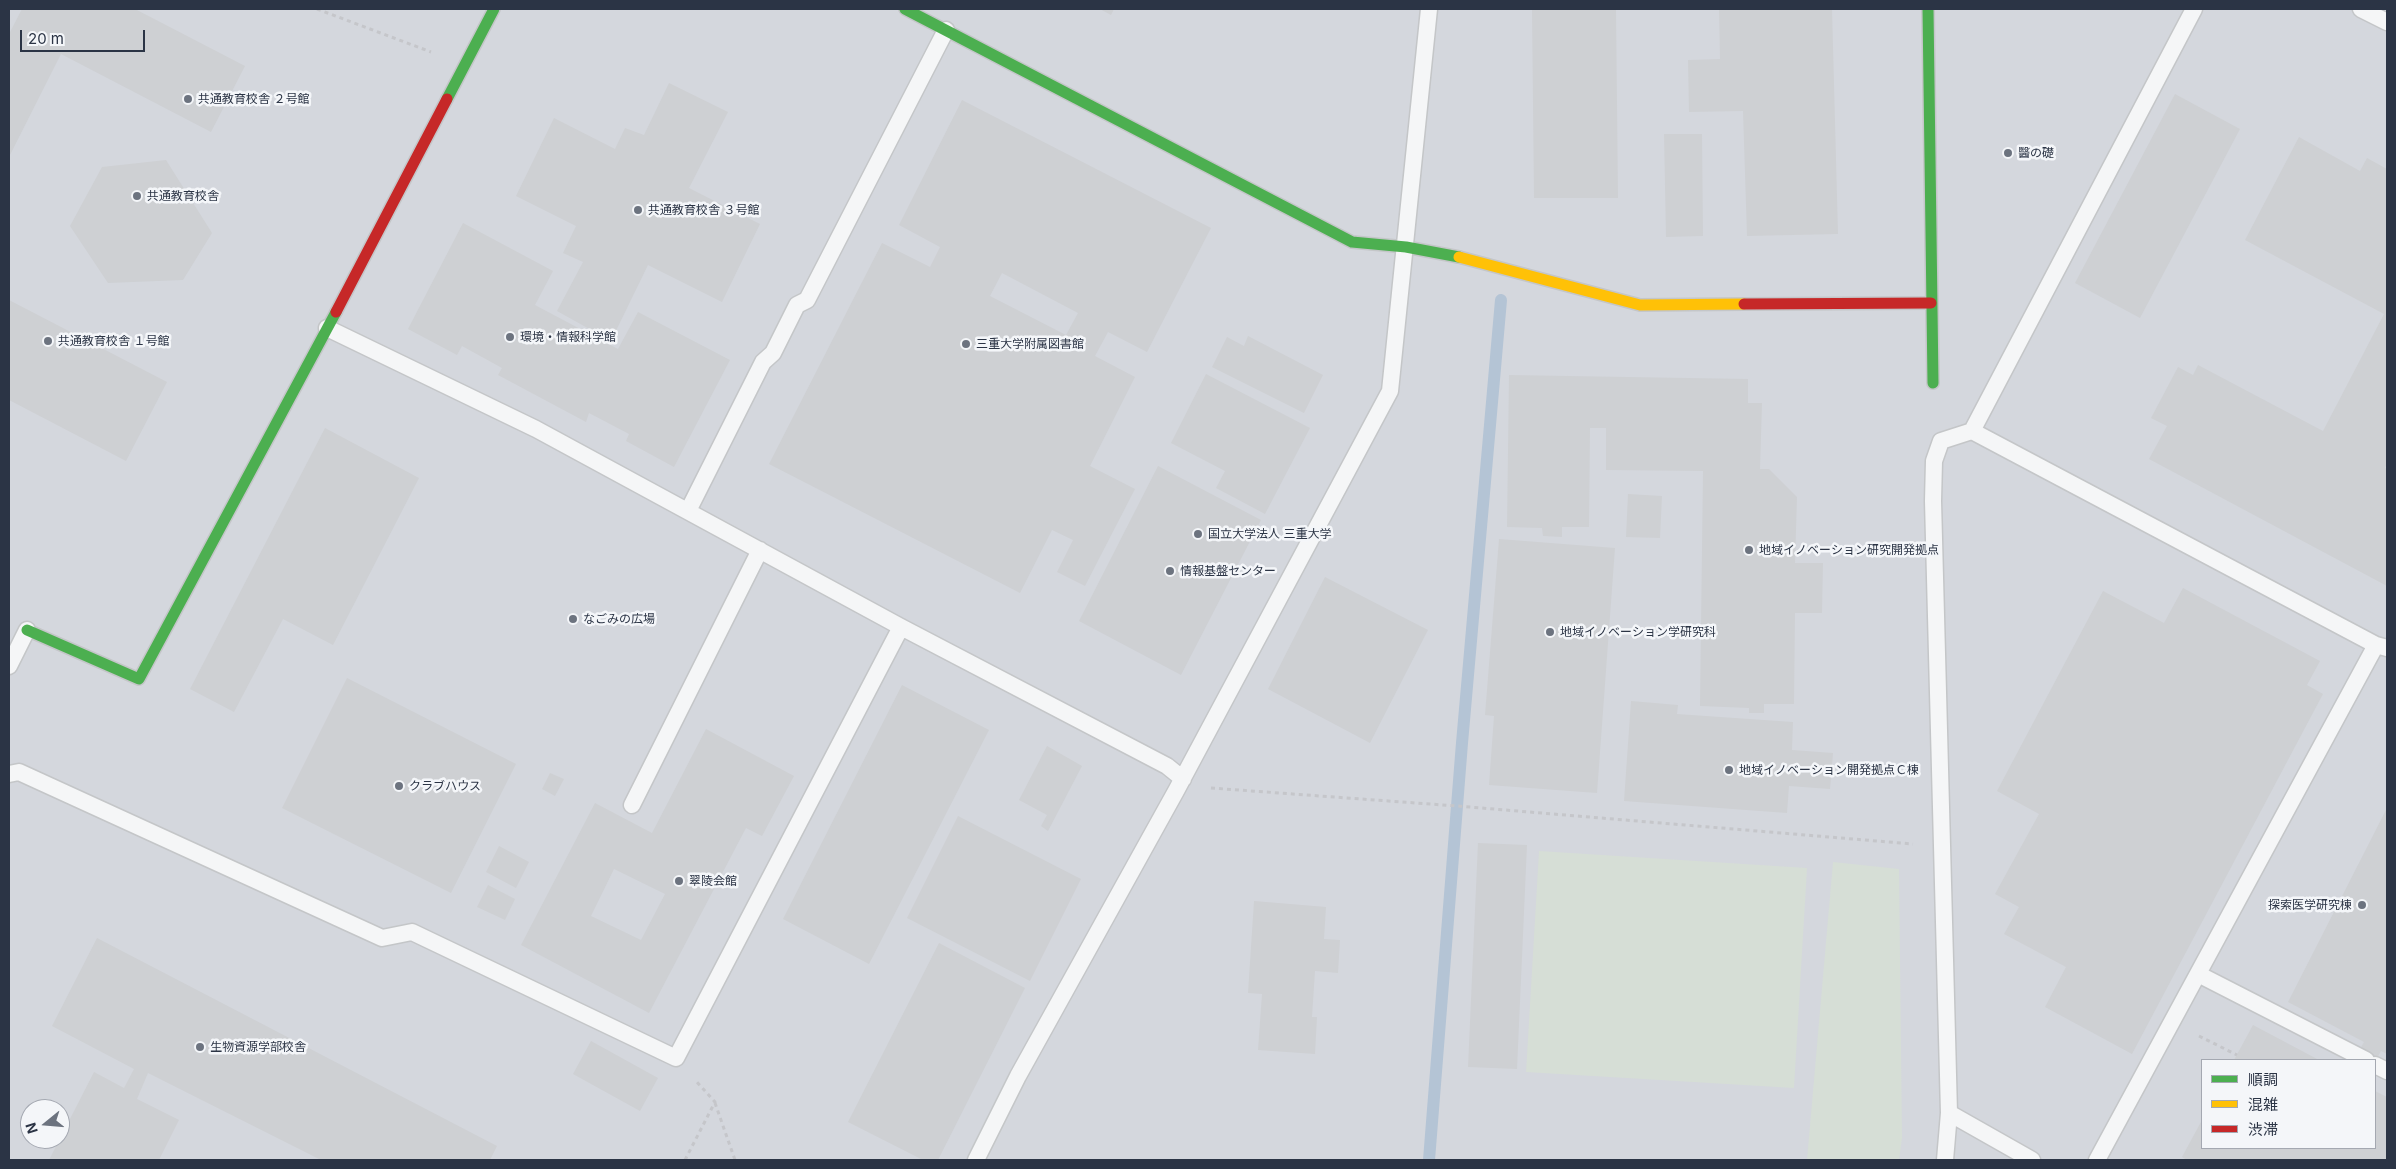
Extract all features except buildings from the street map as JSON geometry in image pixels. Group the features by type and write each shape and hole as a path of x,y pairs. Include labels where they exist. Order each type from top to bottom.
{"street":[{"path":"27,630 139,679 327,328 494,9"},
{"path":"905,9 1352,242 1406,247 1467,259 1640,305 1931,303"},
{"path":"1928,9 1933,383"}],"lane":[{"path":"976,1160 1018,1076 1183,779 1390,391 1429,9"},
{"path":"1945,1160 1949,1113 1941,846 1934,461 1941,441 1972,431 2194,9"},
{"path":"2361,9 2387,22"},
{"path":"688,511 763,362 773,353 797,305 807,300 946,30"},
{"path":"327,328 536,429 901,627 1167,766 1183,779"},
{"path":"1972,431 2382,646 2171,1022 2097,1160"},
{"path":"632,805 760,550"},
{"path":"9,774 19,772 382,938 412,932 676,1058 901,627"},
{"path":"9,666 27,630"},
{"path":"2198,974 2364,1059"},
{"path":"1949,1113 2032,1160"}],"path":[{"path":"316,9 464,64"},
{"path":"1183,779 1203,788 1467,807 1941,846"},
{"path":"2171,1022 2237,1054"},
{"path":"676,1058 714,1102 735,1160"},
{"path":"685,1160 714,1102"}],"shaded area":[{"name":"国立大学法人 三重大学","path":"9,9 2387,9 2387,1160 9,1160"},
{"path":"1539,851 1807,868 1794,1088 1526,1072"},
{"path":"1833,862 1899,869 1902,1138 1899,1160 1807,1160"}],"waterway":[{"path":"1429,1160 1462,743 1501,300"}],"traffic: fast":[{"path":"447,99 494,9"},
{"path":"905,9 1352,242 1406,247 1459,257"},
{"path":"1928,9 1933,383"},
{"path":"27,630 139,679 336,312"}],"traffic: slow":[{"path":"1459,257 1640,305 1744,304"}],"traffic: jam":[{"path":"336,312 447,99"},
{"path":"1744,304 1931,303"}],"place":[{"name":"共通教育校舎 ２号館","path":"188,99"},
{"name":"醫の礎","path":"2008,153"},
{"name":"共通教育校舎","path":"137,196"},
{"name":"共通教育校舎 ３号館","path":"638,210"},
{"name":"環境・情報科学館","path":"510,337"},
{"name":"共通教育校舎 １号館","path":"48,341"},
{"name":"三重大学附属図書館","path":"966,344"},
{"name":"国立大学法人 三重大学","path":"1198,534"},
{"name":"地域イノベーション研究開発拠点","path":"1749,550"},
{"name":"情報基盤センター","path":"1170,571"},
{"name":"なごみの広場","path":"573,619"},
{"name":"地域イノベーション学研究科","path":"1550,632"},
{"name":"地域イノベーション開発拠点Ｃ棟","path":"1729,770"},
{"name":"クラブハウス","path":"399,786"},
{"name":"翠陵会館","path":"679,881"},
{"name":"探索医学研究棟","path":"2362,905"},
{"name":"生物資源学部校舎","path":"200,1047"}]}
